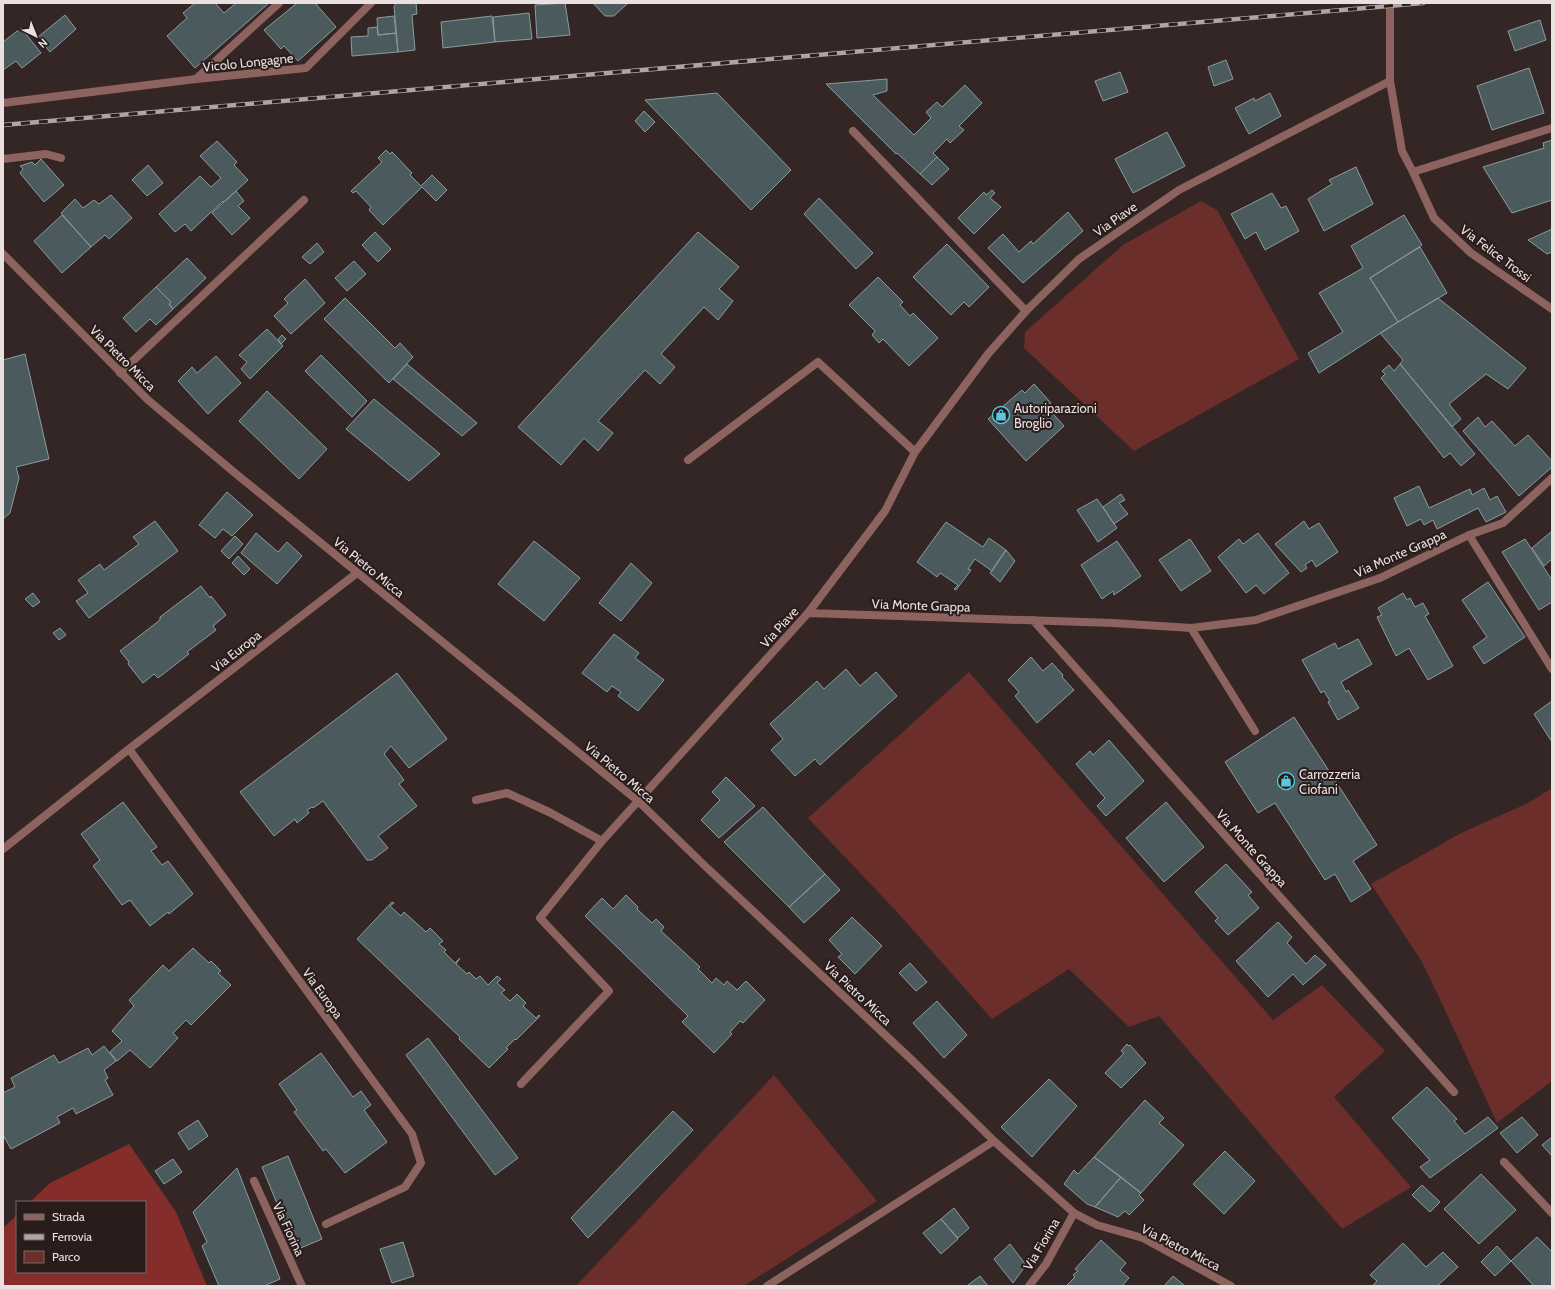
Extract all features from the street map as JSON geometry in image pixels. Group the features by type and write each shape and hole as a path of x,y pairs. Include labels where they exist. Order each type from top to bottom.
{"street":[{"name":"Vicolo Longagne","path":"196,79 279,3"},
{"name":"Vicolo Longagne","path":"3,102 196,79 306,68 371,3"},
{"name":"Via Felice Trossi","path":"1390,3 1390,81 1402,151 1434,218 1471,252 1552,309"},
{"name":"Via Piave","path":"521,1084 609,992 540,918 602,841 808,613 884,511 915,452 988,354 1026,311 1079,259 1179,190 1390,81"},
{"path":"1413,172 1552,128"},
{"path":"853,132 1026,311"},
{"path":"3,159 46,154 60,158"},
{"path":"120,373 304,200"},
{"name":"Via Pietro Micca","path":"3,254 148,400 357,573 638,801 914,1062 994,1141 1074,1213 1097,1225 1144,1238 1231,1286"},
{"path":"688,460 818,362 915,452"},
{"name":"Via Monte Grappa","path":"808,613 1113,623 1191,628 1256,620 1380,578 1469,535 1503,522 1552,478"},
{"path":"1469,535 1552,670"},
{"name":"Via Europa","path":"3,849 129,749 357,573"},
{"name":"Via Monte Grappa","path":"1033,620 1454,1092"},
{"path":"1191,628 1255,731"},
{"name":"Via Europa","path":"129,749 412,1134 421,1163 405,1187 326,1224"},
{"path":"476,800 507,793 549,812 602,841"},
{"path":"767,1286 994,1141"},
{"path":"1504,1162 1552,1213"},
{"name":"Via Fiorina","path":"254,1181 302,1286"},
{"name":"Via Fiorina","path":"1029,1286 1046,1264 1074,1213"}],"green space":[{"path":"1201,201 1217,210 1299,359 1134,451 1024,348 1025,332 1123,245"},
{"path":"969,672 1273,1020 1322,985 1385,1051 1334,1097 1411,1187 1342,1229 1159,1016 1129,1027 1069,969 992,1019 897,912 808,818"},
{"path":"1552,788 1552,1081 1497,1123 1422,962 1371,884 1461,833 1528,803"},
{"path":"774,1075 877,1201 744,1286 576,1286"}],"shaded area":[{"path":"129,1144 176,1212 207,1286 3,1286 3,1228 16,1216 16,1273 146,1273 146,1201 31,1201 50,1183"}],"building":[{"path":"195,3 215,3 224,13 236,3 269,3 195,68 167,36 187,18 183,13"},
{"path":"297,3 315,3 336,27 298,61 284,46 281,49 264,30"},
{"path":"397,3 416,3 417,14 412,15 415,50 398,52 394,6"},
{"path":"565,3 570,35 537,38 535,5"},
{"path":"593,3 628,3 614,16 605,16"},
{"path":"529,13 532,39 495,42 493,17"},
{"path":"65,15 76,29 50,52 38,37"},
{"path":"394,16 396,33 378,35 377,18"},
{"path":"492,16 495,42 443,48 441,22"},
{"path":"1540,20 1546,40 1515,51 1508,31"},
{"path":"377,27 378,35 396,33 398,52 352,56 351,37 368,36 368,28"},
{"path":"21,28 41,53 22,68 16,61 3,70 3,42"},
{"path":"1226,60 1233,79 1214,86 1208,67"},
{"path":"1529,68 1544,113 1492,130 1477,86"},
{"path":"1120,72 1128,92 1103,101 1095,81"},
{"path":"887,79 887,91 873,95 914,135 931,118 926,112 937,102 942,107 965,85 982,103 959,126 964,130 950,143 947,139 933,153 937,157 920,174 897,153 896,154 826,84"},
{"path":"717,93 791,170 751,210 645,100"},
{"path":"1270,93 1281,116 1249,134 1235,108 1254,98 1255,101"},
{"path":"644,111 655,122 645,132 635,121"},
{"path":"1167,132 1185,166 1133,193 1115,159"},
{"path":"1552,140 1552,200 1512,213 1483,167 1544,148 1543,143"},
{"path":"217,141 237,162 234,165 248,180 191,231 185,224 175,232 159,214 200,176 211,187 221,178 200,156"},
{"path":"386,150 390,154 392,152 412,173 410,175 421,186 432,175 447,190 436,201 422,187 383,225 369,210 371,207 356,191 353,193 351,191 382,162 378,158"},
{"path":"937,157 949,169 932,185 920,174"},
{"path":"41,159 64,185 44,202 20,173 23,169 20,166 32,162 35,165"},
{"path":"148,165 163,183 147,196 132,180"},
{"path":"1356,167 1373,204 1324,231 1308,199 1332,184 1329,180"},
{"path":"992,190 995,193 990,198 1001,207 974,234 958,218 984,192 986,195"},
{"path":"236,191 244,201 238,206 250,218 232,235 212,213"},
{"path":"1272,193 1281,208 1286,206 1299,231 1265,250 1256,232 1245,239 1231,214"},
{"path":"111,195 132,218 109,239 105,235 91,247 61,213 75,199 83,208 94,200 99,204"},
{"path":"819,198 873,253 856,269 804,214"},
{"path":"1068,212 1083,231 1023,283 988,248 1003,234 1019,252 1031,241 1033,244"},
{"path":"62,215 91,247 62,273 34,241"},
{"path":"1404,215 1422,245 1370,278 1398,322 1319,373 1308,353 1343,332 1319,293 1363,268 1351,246"},
{"path":"1552,229 1552,252 1547,254 1528,240"},
{"path":"375,232 391,249 378,262 362,245"},
{"path":"698,232 739,267 719,289 733,301 718,320 704,307 661,354 675,367 660,384 645,370 598,421 613,433 598,451 584,438 561,465 518,427"},
{"path":"317,243 324,252 310,264 302,257"},
{"path":"947,244 989,287 969,307 964,302 951,315 913,277"},
{"path":"1420,247 1447,293 1398,322 1370,278"},
{"path":"187,258 206,278 173,309 169,304 171,302 156,287"},
{"path":"354,261 366,274 347,291 335,278"},
{"path":"878,277 903,302 900,305 910,316 913,313 938,338 909,366 883,339 879,343 872,335 875,331 849,305"},
{"path":"305,279 325,303 291,334 274,316 288,303 284,299"},
{"path":"156,287 171,302 169,304 173,309 156,325 150,319 136,332 123,318"},
{"path":"345,298 395,348 400,343 413,357 389,383 324,319"},
{"path":"1438,298 1526,368 1508,389 1486,374 1449,404 1461,419 1452,427 1400,364 1403,360 1380,333"},
{"path":"267,329 283,346 250,379 241,369 247,362 239,355"},
{"path":"282,335 286,339 281,344 278,339"},
{"path":"25,354 49,459 16,467 19,478 10,513 3,519 3,360"},
{"path":"321,355 367,401 352,417 305,371"},
{"path":"216,356 241,383 208,414 178,381 192,367 197,373"},
{"path":"407,364 477,423 462,436 393,379"},
{"path":"1400,364 1475,454 1461,466 1450,453 1444,458 1381,378 1385,374 1382,371 1389,365 1394,371"},
{"path":"1034,384 1051,403 1047,407 1064,426 1026,461 988,419 1022,390 1025,393"},
{"path":"267,391 327,449 299,479 239,421"},
{"path":"374,399 440,454 409,481 346,429"},
{"path":"1478,417 1485,427 1492,421 1515,446 1528,435 1552,461 1552,467 1519,496 1463,431"},
{"path":"1419,486 1429,508 1470,489 1472,495 1484,488 1490,500 1497,496 1506,512 1486,522 1478,508 1437,529 1433,520 1424,525 1421,519 1407,526 1394,498"},
{"path":"227,492 253,515 232,536 223,529 215,538 199,525"},
{"path":"1121,494 1125,500 1119,503 1128,514 1114,524 1103,507"},
{"path":"1097,499 1117,528 1098,542 1077,510"},
{"path":"155,521 178,551 89,618 76,601 88,593 78,580 100,564 104,570 139,544 133,537"},
{"path":"1304,521 1309,529 1319,523 1338,552 1316,567 1312,560 1305,565 1307,568 1301,572 1275,544"},
{"path":"946,522 983,547 989,538 1006,550 992,571 975,559 968,569 971,570 956,590 954,589 958,585 940,573 937,577 917,562"},
{"path":"1552,531 1552,559 1544,566 1532,548"},
{"path":"256,533 278,552 287,542 302,556 277,584 241,553"},
{"path":"1258,533 1289,573 1264,594 1256,585 1246,593 1218,557 1239,539 1243,544"},
{"path":"235,536 243,544 229,559 221,551"},
{"path":"1190,539 1211,571 1181,591 1159,560"},
{"path":"1525,539 1552,580 1552,602 1539,610 1502,552"},
{"path":"534,541 580,578 544,621 498,584"},
{"path":"1117,541 1141,576 1114,595 1113,591 1102,599 1081,565"},
{"path":"1006,550 1015,561 1000,582 990,573"},
{"path":"238,556 250,569 244,575 232,563"},
{"path":"631,563 652,583 621,621 599,603"},
{"path":"1488,582 1525,637 1484,664 1473,647 1487,637 1462,600"},
{"path":"201,586 226,615 213,626 216,630 187,652 189,654 158,678 154,674 143,683 120,651 160,620 160,617"},
{"path":"33,593 40,602 33,607 25,599"},
{"path":"1403,593 1407,600 1410,598 1415,607 1423,603 1429,614 1425,616 1453,666 1428,680 1409,648 1396,656 1377,617 1382,615 1378,608"},
{"path":"60,628 66,635 59,640 53,633"},
{"path":"614,634 639,653 635,658 664,680 638,711 618,696 621,692 612,686 607,692 582,673"},
{"path":"1358,639 1372,664 1341,682 1346,692 1348,690 1359,708 1338,720 1324,691 1321,693 1302,660 1335,643 1338,649"},
{"path":"1031,657 1043,671 1052,663 1074,690 1037,723 1015,696 1019,692 1008,680"},
{"path":"846,669 860,686 876,672 897,696 820,765 815,759 795,776 771,750 783,739 770,724 817,681 824,689"},
{"path":"397,673 447,739 409,768 391,746 384,754 404,780 399,784 417,806 378,836 388,848 372,860 367,860 323,801 307,810 309,813 297,823 295,819 274,836 240,792"},
{"path":"1552,701 1552,742 1534,714"},
{"path":"1294,717 1377,845 1353,861 1371,889 1351,902 1335,874 1325,880 1275,803 1258,813 1225,762"},
{"path":"1109,740 1144,781 1106,816 1097,806 1105,798 1076,764 1090,751 1093,755"},
{"path":"726,777 755,806 719,838 701,820 720,800 712,792"},
{"path":"123,802 157,847 151,851 162,865 168,861 193,894 169,914 168,912 150,926 130,900 122,905 93,866 100,860 81,834"},
{"path":"1166,802 1204,847 1164,882 1126,838"},
{"path":"763,807 825,874 789,907 724,842"},
{"path":"1226,864 1252,892 1248,895 1259,908 1228,935 1215,921 1218,918 1195,892"},
{"path":"825,874 840,890 804,923 789,907"},
{"path":"626,895 638,907 637,909 652,923 656,919 664,927 661,931 700,967 698,969 712,983 716,978 724,985 727,981 737,990 746,981 765,1000 743,1023 740,1021 730,1032 732,1034 714,1053 682,1022 688,1016 585,916 602,898 613,909"},
{"path":"392,902 394,903 390,906 401,916 404,912 426,932 430,928 443,941 439,944 446,950 444,952 455,963 460,958 456,964 467,974 469,972 476,979 480,976 488,985 497,976 501,979 497,983 505,990 501,993 510,1001 517,994 526,1003 523,1006 536,1018 539,1015 540,1016 506,1048 508,1049 489,1068 459,1039 460,1037 357,939"},
{"path":"852,917 882,946 855,974 838,957 842,954 829,940"},
{"path":"1278,922 1292,937 1287,943 1306,964 1315,955 1326,965 1303,985 1293,974 1268,997 1236,961"},
{"path":"193,948 209,963 211,961 221,971 218,973 231,985 191,1025 186,1020 173,1033 178,1038 150,1068 130,1050 117,1061 110,1052 122,1041 112,1031 134,1006 129,1000 163,965 169,971"},
{"path":"910,963 927,982 916,991 899,973"},
{"path":"937,1001 967,1035 944,1058 913,1023"},
{"path":"428,1038 518,1158 495,1175 406,1055"},
{"path":"1127,1044 1129,1046 1130,1045 1146,1063 1121,1088 1105,1073 1124,1053 1121,1051"},
{"path":"104,1046 116,1061 104,1070 108,1078 105,1080 113,1095 76,1114 73,1108 57,1117 60,1123 11,1149 3,1135 3,1093 15,1087 11,1078 54,1055 59,1063 88,1048 92,1055"},
{"path":"321,1053 353,1097 361,1091 371,1105 364,1110 387,1142 345,1173 326,1149 323,1151 294,1112 297,1110 279,1084"},
{"path":"1049,1079 1077,1106 1032,1157 1001,1127"},
{"path":"1427,1087 1457,1119 1454,1121 1465,1134 1488,1117 1498,1128 1430,1178 1420,1167 1430,1160 1392,1118"},
{"path":"1145,1100 1164,1118 1159,1123 1184,1145 1141,1193 1094,1157"},
{"path":"673,1111 693,1130 588,1238 571,1218"},
{"path":"1522,1117 1538,1135 1517,1153 1500,1133"},
{"path":"198,1120 208,1136 189,1150 178,1133"},
{"path":"1552,1137 1552,1156 1542,1145"},
{"path":"1225,1151 1255,1181 1224,1214 1193,1184"},
{"path":"288,1156 322,1239 296,1250 262,1167"},
{"path":"1094,1157 1121,1177 1095,1207 1087,1204 1064,1184 1074,1170 1078,1174"},
{"path":"173,1159 182,1172 164,1184 155,1171"},
{"path":"237,1168 280,1279 264,1286 219,1286 202,1246 207,1242 193,1212"},
{"path":"1481,1174 1516,1210 1479,1244 1444,1209"},
{"path":"1121,1177 1141,1193 1139,1195 1144,1200 1129,1215 1125,1211 1118,1217 1095,1207"},
{"path":"1422,1185 1440,1202 1430,1212 1412,1195"},
{"path":"954,1208 969,1228 958,1238 941,1219"},
{"path":"941,1219 958,1239 941,1254 923,1233"},
{"path":"1537,1237 1552,1252 1552,1286 1534,1286 1511,1261"},
{"path":"1101,1240 1126,1263 1120,1270 1129,1278 1122,1286 1066,1286 1075,1277 1073,1275 1078,1271 1075,1269"},
{"path":"403,1242 414,1276 392,1283 380,1249"},
{"path":"1403,1243 1426,1267 1443,1252 1458,1267 1437,1286 1372,1286 1377,1281 1370,1275"},
{"path":"1010,1244 1026,1265 1013,1283 994,1259"},
{"path":"1497,1246 1511,1261 1495,1276 1481,1262"},
{"path":"980,1276 988,1286 968,1285"},
{"path":"1173,1276 1185,1286 1164,1286"}],"railway":[{"path":"3,125 1423,3"}],"place":[{"name":"Autoriparazioni Broglio","path":"1001,415"},
{"name":"Carrozzeria Ciofani","path":"1286,781"}]}
